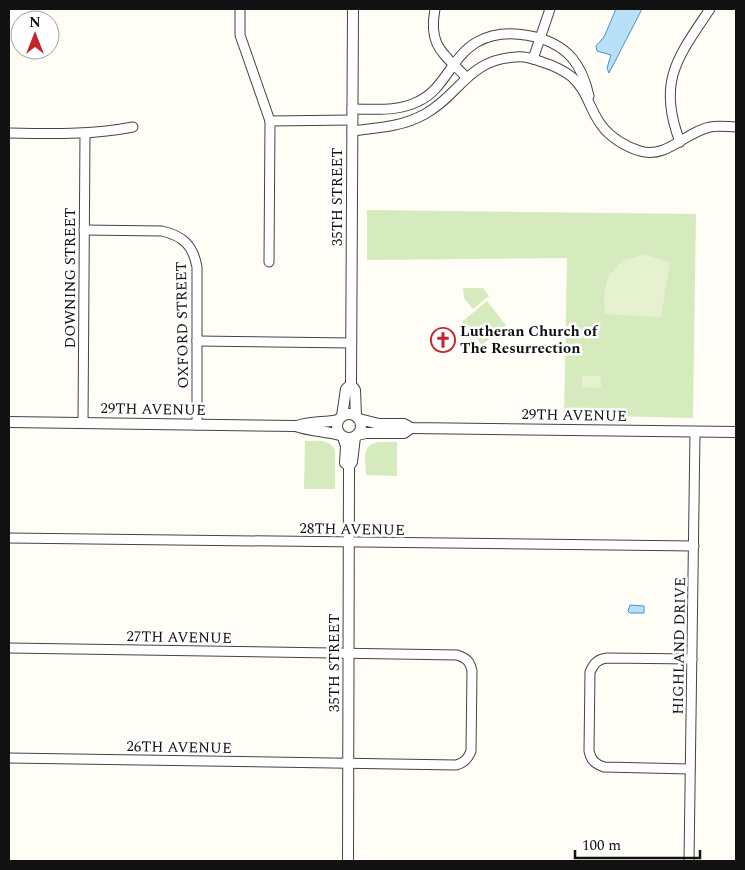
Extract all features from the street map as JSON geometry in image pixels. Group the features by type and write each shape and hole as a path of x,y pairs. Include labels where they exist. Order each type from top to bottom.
{"street":[{"path":"240,9 239,26 242,40 270,121 270,262"},
{"name":"35TH STREET","path":"353,9 351,385 355,390 357,418"},
{"path":"434,9 432,22 433,36 438,48 466,77"},
{"path":"533,59 550,9"},
{"path":"680,142 671,118 669,87 674,67 690,38 710,9"},
{"path":"270,121 408,107 422,100 436,89 453,63 478,42 497,36 517,34 540,38 556,45 572,58 583,75 593,108"},
{"path":"352,131 390,127 408,122 442,103 466,77 480,67 498,60 518,56 553,66 572,78 583,91 602,125 612,135 641,151 662,151 696,132 710,127 736,126"},
{"path":"9,133 84,134 133,128"},
{"name":"DOWNING STREET","path":"83,423 84,134"},
{"name":"OXFORD STREET","path":"84,230 162,231 174,234 184,240 192,249 197,267 197,425"},
{"path":"197,342 351,343"},
{"name":"35TH STREET","path":"340,418 346,390 351,385"},
{"path":"349,414 357,418 361,426 356,436 351,438 342,436 337,428 340,418 349,414"},
{"name":"29TH AVENUE","path":"9,422 296,426 305,423 330,422 340,418"},
{"name":"29TH AVENUE","path":"357,418 379,424 404,424 411,428 736,432"},
{"name":"29TH AVENUE","path":"296,426 306,430 327,431 342,436"},
{"name":"29TH AVENUE","path":"356,436 366,433 404,433 411,428"},
{"name":"HIGHLAND DRIVE","path":"689,861 695,432"},
{"name":"35TH STREET","path":"342,436 346,446 345,463 349,466"},
{"name":"35TH STREET","path":"348,861 349,466 352,462 356,436"},
{"name":"28TH AVENUE","path":"9,538 694,546"},
{"name":"27TH AVENUE","path":"9,648 457,655 465,658 470,663 472,680 471,751 468,759 456,765 348,763"},
{"path":"690,769 604,767 596,764 591,759 588,751 590,672 594,664 600,659 608,658 692,659"},
{"name":"26TH AVENUE","path":"9,758 348,763"}],"green space":[{"path":"367,210 696,214 693,418 564,415 567,258 367,260"},
{"path":"644,255 670,262 661,317 605,314 604,294 608,277 623,260"},
{"path":"463,288 483,288 489,296 473,309 464,298"},
{"path":"487,301 506,325 482,345 462,322"},
{"path":"582,376 601,376 601,388 582,387"},
{"path":"305,441 326,442 335,450 335,489 304,489"},
{"path":"379,442 397,442 397,476 366,475 365,454 369,446"}],"water":[{"path":"616,9 642,9 609,73 607,68 611,55 597,51 596,46 604,37"},
{"path":"630,605 644,606 644,613 630,613 628,611"}],"place":[{"name":"Lutheran Church of The Resurrection","path":"443,340"}]}
